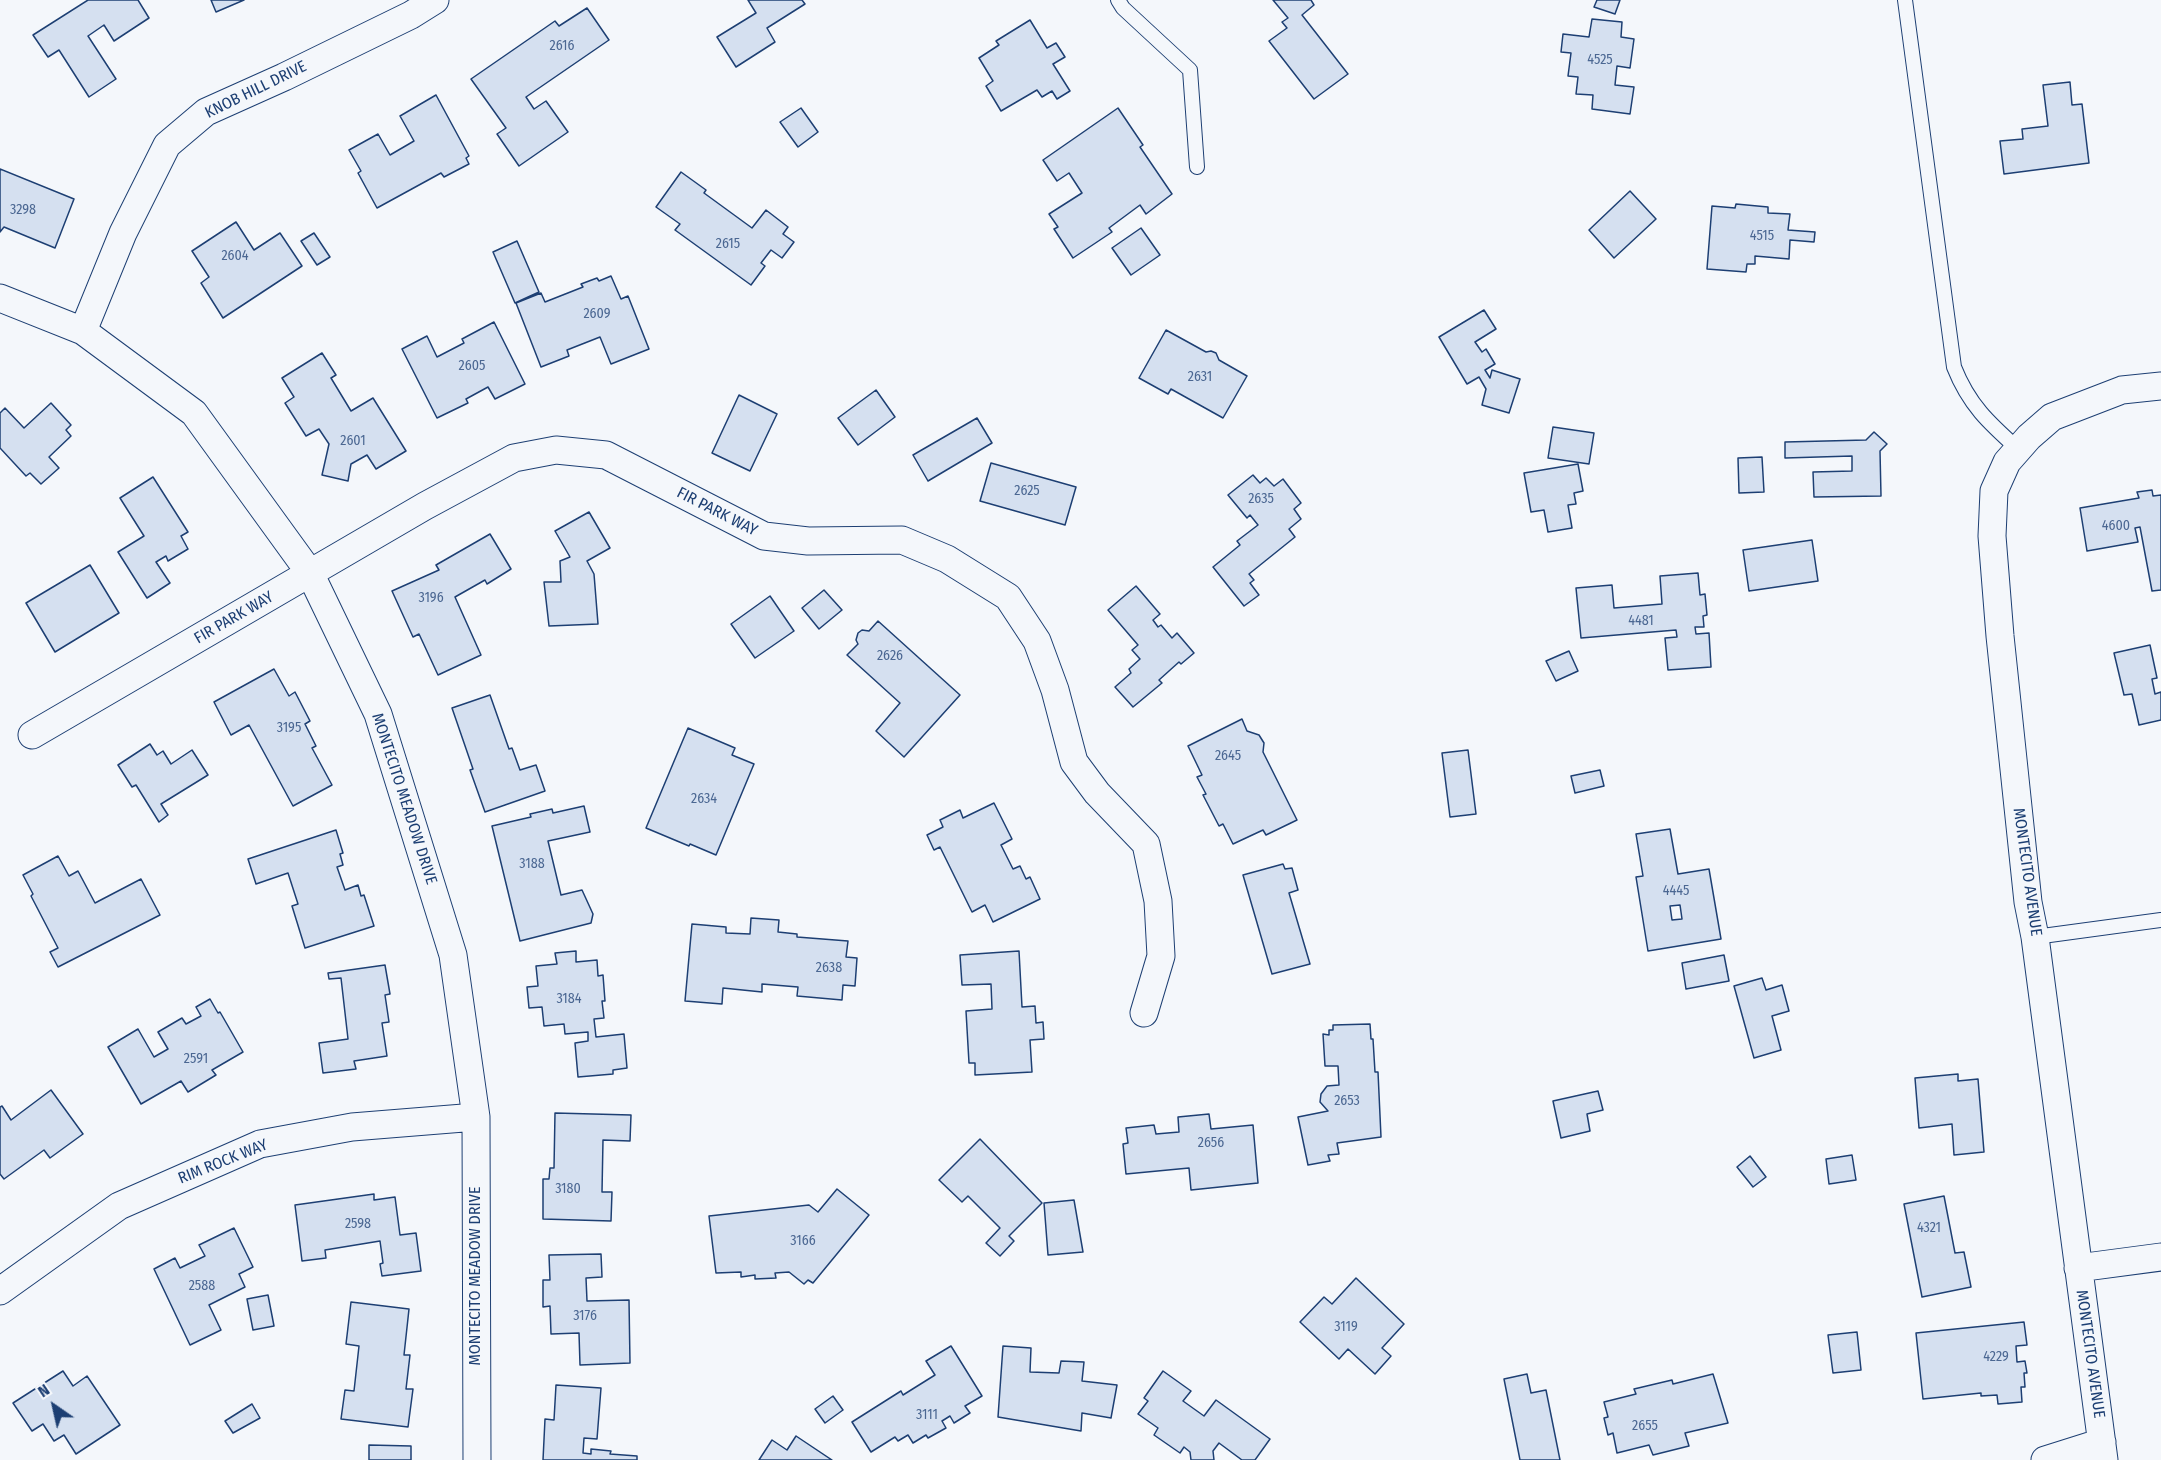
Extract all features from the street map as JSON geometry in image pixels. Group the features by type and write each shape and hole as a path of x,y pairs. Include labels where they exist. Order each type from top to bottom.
{"street":[{"name":"KNOB HILL DRIVE","path":"82,331 123,232 167,145 206,112 411,15 435,0"},
{"name":"MONTECITO MEADOW DRIVE","path":"0,298 82,331 194,413 310,573 378,714 453,955 476,1117 477,1460"},
{"name":"MONTECITO AVENUE","path":"2103,1451 2036,936 2028,902 2000,636 1992,536 1994,491 2007,462 2029,437 2052,417 2122,390 2161,386"},
{"name":"FIR PARK WAY","path":"32,735 471,479 514,458 556,450 606,455 764,536 808,541 902,540 947,559 1008,597 1037,641 1055,690 1074,762 1097,793 1146,844 1158,902 1161,956 1144,1013"},
{"name":"RIM ROCK WAY","path":"0,1291 119,1206 260,1144 352,1127 476,1117"},
{"path":"2078,1268 2161,1257"},
{"path":"2045,1460 2103,1451"}],"lane":[{"path":"1118,0 1123,8 1190,70 1197,167"},
{"path":"1905,0 1954,367 1961,384 1985,419 2018,449"},
{"path":"2036,936 2161,920"}],"building":[{"path":"88,0 138,0 149,18 114,41 104,25 88,36 116,79 89,97 59,50 48,57 33,35"},
{"path":"211,0 244,0 216,12"},
{"path":"748,0 802,0 805,4 767,28 775,42 736,67 717,37 756,13"},
{"path":"1273,0 1311,0 1314,5 1302,15 1348,74 1314,99 1269,41 1287,28 1282,22 1288,18"},
{"path":"1597,0 1620,0 1615,14 1594,7"},
{"path":"587,8 609,40 526,97 534,109 546,101 568,132 519,166 497,134 506,128 471,79 555,21 559,26"},
{"path":"1592,19 1622,22 1621,37 1634,39 1630,68 1617,66 1615,85 1634,87 1630,114 1592,109 1593,95 1576,94 1578,77 1568,76 1571,53 1561,52 1563,34 1589,37"},
{"path":"1030,20 1047,48 1056,43 1065,57 1053,64 1070,91 1057,99 1052,91 1042,97 1037,90 1001,111 986,86 993,81 979,58 999,45 996,41"},
{"path":"2070,82 2072,105 2082,104 2089,163 2004,174 2000,141 2023,139 2022,129 2048,126 2043,85"},
{"path":"436,95 469,156 466,158 469,164 444,177 441,173 377,208 358,173 361,171 349,150 378,134 390,155 414,141 400,116"},
{"path":"801,108 818,132 798,147 780,122"},
{"path":"1118,108 1143,145 1140,147 1172,194 1146,214 1140,205 1109,228 1112,232 1073,258 1054,229 1058,227 1049,214 1082,193 1069,173 1057,181 1043,160"},
{"path":"0,169 74,199 55,248 4,227 0,232"},
{"path":"681,172 706,190 704,193 752,228 766,210 788,227 783,234 794,242 782,258 771,250 761,263 765,266 751,285 675,230 680,224 656,207"},
{"path":"1630,191 1656,219 1614,258 1589,230"},
{"path":"1736,204 1768,207 1768,213 1790,214 1788,230 1815,232 1814,242 1790,240 1789,259 1755,256 1755,264 1747,264 1746,272 1707,269 1712,206 1735,208"},
{"path":"236,222 254,250 280,233 302,266 223,318 201,283 209,277 192,251"},
{"path":"1141,228 1160,255 1131,275 1112,248"},
{"path":"314,233 330,257 317,265 301,241"},
{"path":"517,241 539,292 515,303 493,252"},
{"path":"611,276 621,299 628,296 649,349 611,364 600,337 567,350 569,356 541,367 516,303 541,293 545,302 583,287 581,284"},
{"path":"1484,310 1496,329 1475,342 1482,352 1486,349 1495,364 1485,370 1490,378 1492,370 1520,379 1509,413 1482,405 1486,389 1479,377 1467,384 1439,337"},
{"path":"494,322 525,384 495,399 488,387 466,399 468,403 437,418 402,349 427,336 437,357 464,343 462,339"},
{"path":"1166,330 1206,352 1216,353 1219,360 1247,376 1223,418 1171,389 1168,394 1139,378"},
{"path":"322,353 336,375 331,378 351,411 373,398 406,451 376,469 367,455 351,464 348,481 322,475 329,444 319,429 306,436 285,403 294,397 282,378"},
{"path":"876,390 895,417 858,445 838,418"},
{"path":"739,395 777,414 750,471 712,453"},
{"path":"51,403 71,425 66,430 71,436 49,457 59,468 41,484 30,473 26,476 0,448 0,413 5,408 24,428"},
{"path":"977,418 992,443 928,481 913,455"},
{"path":"1553,427 1594,433 1589,464 1548,458"},
{"path":"1874,432 1887,444 1880,451 1881,496 1814,497 1813,472 1852,471 1852,456 1785,458 1785,442 1866,440"},
{"path":"1762,457 1764,492 1739,493 1738,458"},
{"path":"991,463 1076,487 1065,525 980,501"},
{"path":"1578,464 1583,491 1574,493 1576,504 1568,505 1572,528 1548,532 1544,510 1531,512 1524,473"},
{"path":"1253,475 1260,483 1266,478 1274,486 1283,479 1301,503 1294,509 1301,519 1289,529 1295,537 1249,574 1254,580 1250,583 1259,595 1244,606 1213,567 1240,545 1237,541 1258,525 1250,515 1247,518 1228,495"},
{"path":"153,477 188,532 181,536 188,549 168,561 166,556 156,562 170,583 147,598 118,552 144,536 120,498"},
{"path":"2152,490 2153,496 2161,495 2161,590 2152,591 2140,527 2135,528 2138,542 2087,551 2080,508 2139,498 2137,492"},
{"path":"589,512 610,548 587,561 594,574 598,624 549,626 544,582 561,582 560,561 570,557 555,531"},
{"path":"490,534 511,569 487,584 485,580 455,597 481,655 438,675 419,634 413,637 392,591 439,570 436,565"},
{"path":"1812,540 1818,581 1749,591 1743,550"},
{"path":"90,565 119,613 55,652 26,603"},
{"path":"1698,573 1700,595 1705,594 1707,615 1703,616 1704,627 1695,627 1696,634 1709,633 1711,667 1668,670 1665,638 1677,637 1676,630 1581,638 1576,588 1612,585 1614,608 1662,604 1660,576"},
{"path":"1136,586 1160,614 1153,620 1158,627 1161,625 1172,638 1177,633 1194,653 1181,664 1179,662 1159,680 1162,683 1133,707 1115,687 1131,673 1129,669 1140,659 1132,650 1138,645 1108,610"},
{"path":"824,590 842,610 819,629 802,608"},
{"path":"770,596 794,631 755,658 731,624"},
{"path":"878,621 960,695 904,757 876,731 900,703 847,655 858,644 856,640 858,633 862,630 869,631"},
{"path":"2150,645 2157,678 2152,679 2155,694 2161,692 2161,720 2139,725 2132,694 2124,695 2114,653"},
{"path":"1569,651 1578,671 1556,681 1546,661"},
{"path":"274,669 289,696 295,692 310,721 305,724 316,746 312,748 332,785 293,806 249,725 231,735 214,702"},
{"path":"490,695 509,749 512,748 520,770 536,765 545,791 485,812 452,708"},
{"path":"1242,719 1247,731 1259,735 1264,743 1263,752 1297,820 1266,835 1263,830 1233,844 1223,824 1219,826 1203,795 1206,794 1197,777 1202,775 1188,746"},
{"path":"688,728 735,748 732,755 754,764 716,855 646,828"},
{"path":"150,744 157,755 163,751 171,764 192,750 208,775 161,804 168,815 159,822 136,785 132,787 118,765"},
{"path":"1468,750 1476,814 1450,817 1442,753"},
{"path":"1600,770 1604,786 1575,793 1571,776"},
{"path":"994,803 1012,839 1001,845 1013,869 1020,866 1026,879 1030,877 1040,899 993,922 985,905 972,912 940,847 934,850 927,835 943,827 940,820 960,810 963,818"},
{"path":"584,806 590,832 548,841 561,895 582,890 593,914 591,923 520,941 492,826 531,817 530,814 552,809 553,813"},
{"path":"1670,829 1678,874 1709,869 1721,939 1648,951 1636,877 1643,876 1636,834","holes":["1680,905 1682,919 1672,920 1670,906"]},
{"path":"336,830 343,853 340,854 343,865 337,867 345,890 358,885 361,896 364,895 374,926 305,948 292,906 298,904 288,873 256,884 248,859"},
{"path":"58,856 69,876 78,871 95,903 141,879 160,915 58,967 50,952 58,948 31,896 33,894 23,875"},
{"path":"1283,864 1285,869 1292,868 1298,890 1289,893 1310,964 1272,974 1243,875"},
{"path":"751,918 779,920 778,932 797,934 797,937 848,941 846,957 857,958 855,986 843,985 842,1000 797,996 798,987 762,984 762,992 723,988 722,1004 685,1001 692,924 726,927 726,933 750,934"},
{"path":"576,951 576,962 597,960 598,976 603,975 604,1018 594,1019 596,1037 624,1034 627,1068 613,1070 613,1074 578,1077 575,1043 588,1041 588,1032 565,1034 564,1024 544,1026 542,1007 529,1008 527,987 538,986 536,966 557,964 555,953"},
{"path":"1019,951 1022,1007 1035,1006 1036,1023 1043,1022 1044,1039 1030,1040 1032,1072 975,1075 975,1063 969,1063 966,1011 992,1009 991,984 962,985 960,955"},
{"path":"1724,955 1729,981 1686,989 1682,963"},
{"path":"385,965 390,994 385,995 389,1022 382,1023 387,1056 354,1061 356,1069 323,1073 319,1043 348,1039 341,978 329,979 328,973"},
{"path":"1762,978 1766,990 1782,985 1789,1011 1772,1016 1781,1050 1754,1058 1734,986"},
{"path":"210,999 243,1052 212,1070 216,1075 188,1092 181,1081 141,1104 108,1047 138,1029 154,1057 168,1049 158,1032 182,1018 186,1024 201,1016 196,1007"},
{"path":"1370,1024 1375,1072 1378,1072 1381,1137 1337,1143 1339,1154 1328,1155 1330,1161 1308,1165 1298,1117 1328,1111 1320,1102 1321,1094 1327,1086 1339,1085 1338,1066 1325,1066 1323,1034 1329,1035 1329,1030 1333,1030 1333,1025"},
{"path":"1958,1074 1958,1081 1978,1079 1984,1152 1954,1155 1952,1124 1919,1128 1915,1078"},
{"path":"51,1090 83,1134 50,1158 44,1150 4,1179 0,1174 0,1107 2,1106 11,1120"},
{"path":"1598,1091 1603,1110 1587,1114 1590,1131 1561,1138 1553,1101"},
{"path":"555,1113 631,1115 630,1141 603,1140 602,1192 612,1192 611,1221 543,1219 543,1179 549,1179 550,1168 554,1168"},
{"path":"1209,1114 1211,1129 1253,1125 1258,1183 1191,1190 1189,1168 1126,1174 1123,1144 1128,1143 1126,1128 1154,1125 1156,1134 1179,1132 1178,1117"},
{"path":"980,1139 1042,1203 1009,1236 1014,1241 1000,1256 986,1243 1000,1228 968,1196 962,1202 939,1180"},
{"path":"1852,1155 1856,1180 1829,1184 1826,1159"},
{"path":"1750,1156 1766,1177 1753,1187 1737,1167"},
{"path":"837,1189 869,1215 813,1283 808,1280 804,1284 789,1272 775,1273 776,1278 755,1279 755,1275 741,1277 741,1272 716,1273 709,1216 809,1205 818,1212"},
{"path":"374,1194 374,1200 395,1197 400,1235 416,1233 421,1271 382,1276 380,1241 325,1250 326,1258 302,1261 295,1205"},
{"path":"1944,1196 1955,1253 1964,1252 1971,1287 1922,1297 1904,1204"},
{"path":"1074,1200 1083,1252 1048,1255 1044,1203"},
{"path":"234,1228 253,1267 239,1274 245,1287 209,1305 221,1330 190,1345 154,1269 175,1258 180,1268 205,1256 199,1245"},
{"path":"601,1254 602,1277 586,1278 587,1301 629,1300 630,1363 580,1365 579,1333 551,1334 550,1306 543,1307 543,1280 550,1280 549,1255"},
{"path":"1356,1278 1404,1324 1382,1348 1391,1356 1375,1374 1348,1349 1339,1359 1300,1322 1324,1297 1332,1304"},
{"path":"268,1295 274,1326 253,1330 247,1299"},
{"path":"351,1302 409,1309 404,1355 410,1355 406,1389 413,1389 408,1427 341,1419 345,1390 354,1391 359,1346 346,1344"},
{"path":"2024,1322 2027,1345 2016,1346 2017,1362 2025,1361 2027,1373 2024,1373 2025,1387 2021,1387 2022,1402 1998,1404 1997,1395 1981,1396 1981,1393 1923,1399 1916,1333"},
{"path":"1857,1332 1861,1370 1833,1373 1828,1335"},
{"path":"951,1346 982,1396 965,1406 970,1413 954,1423 950,1416 942,1421 946,1428 928,1438 926,1435 913,1443 908,1435 898,1441 895,1437 871,1452 852,1422 901,1391 903,1395 935,1375 926,1361"},
{"path":"1003,1346 1031,1348 1030,1372 1059,1373 1061,1361 1084,1362 1082,1381 1117,1385 1111,1418 1082,1413 1081,1431 998,1417"},
{"path":"63,1371 73,1386 87,1376 120,1425 76,1454 64,1435 54,1441 43,1424 32,1431 13,1403"},
{"path":"1163,1371 1191,1391 1183,1401 1204,1416 1216,1400 1270,1439 1255,1460 1242,1460 1219,1443 1213,1451 1214,1460 1191,1460 1190,1452 1184,1447 1180,1453 1154,1435 1158,1428 1138,1414 1148,1401 1144,1398"},
{"path":"1527,1374 1531,1393 1546,1390 1560,1460 1520,1460 1504,1379"},
{"path":"1713,1374 1728,1423 1685,1433 1689,1446 1653,1455 1649,1445 1617,1453 1613,1433 1608,1435 1604,1418 1608,1417 1604,1402 1636,1394 1634,1389 1672,1380 1673,1384"},
{"path":"556,1385 601,1388 597,1439 584,1438 583,1453 591,1454 591,1449 611,1451 610,1454 637,1456 637,1460 543,1460 545,1419 554,1420"},
{"path":"833,1396 843,1410 825,1423 815,1409"},
{"path":"252,1404 260,1418 233,1433 225,1421"},
{"path":"796,1436 832,1460 759,1460 772,1440 787,1450"},
{"path":"369,1445 411,1446 411,1460 369,1460"}]}
